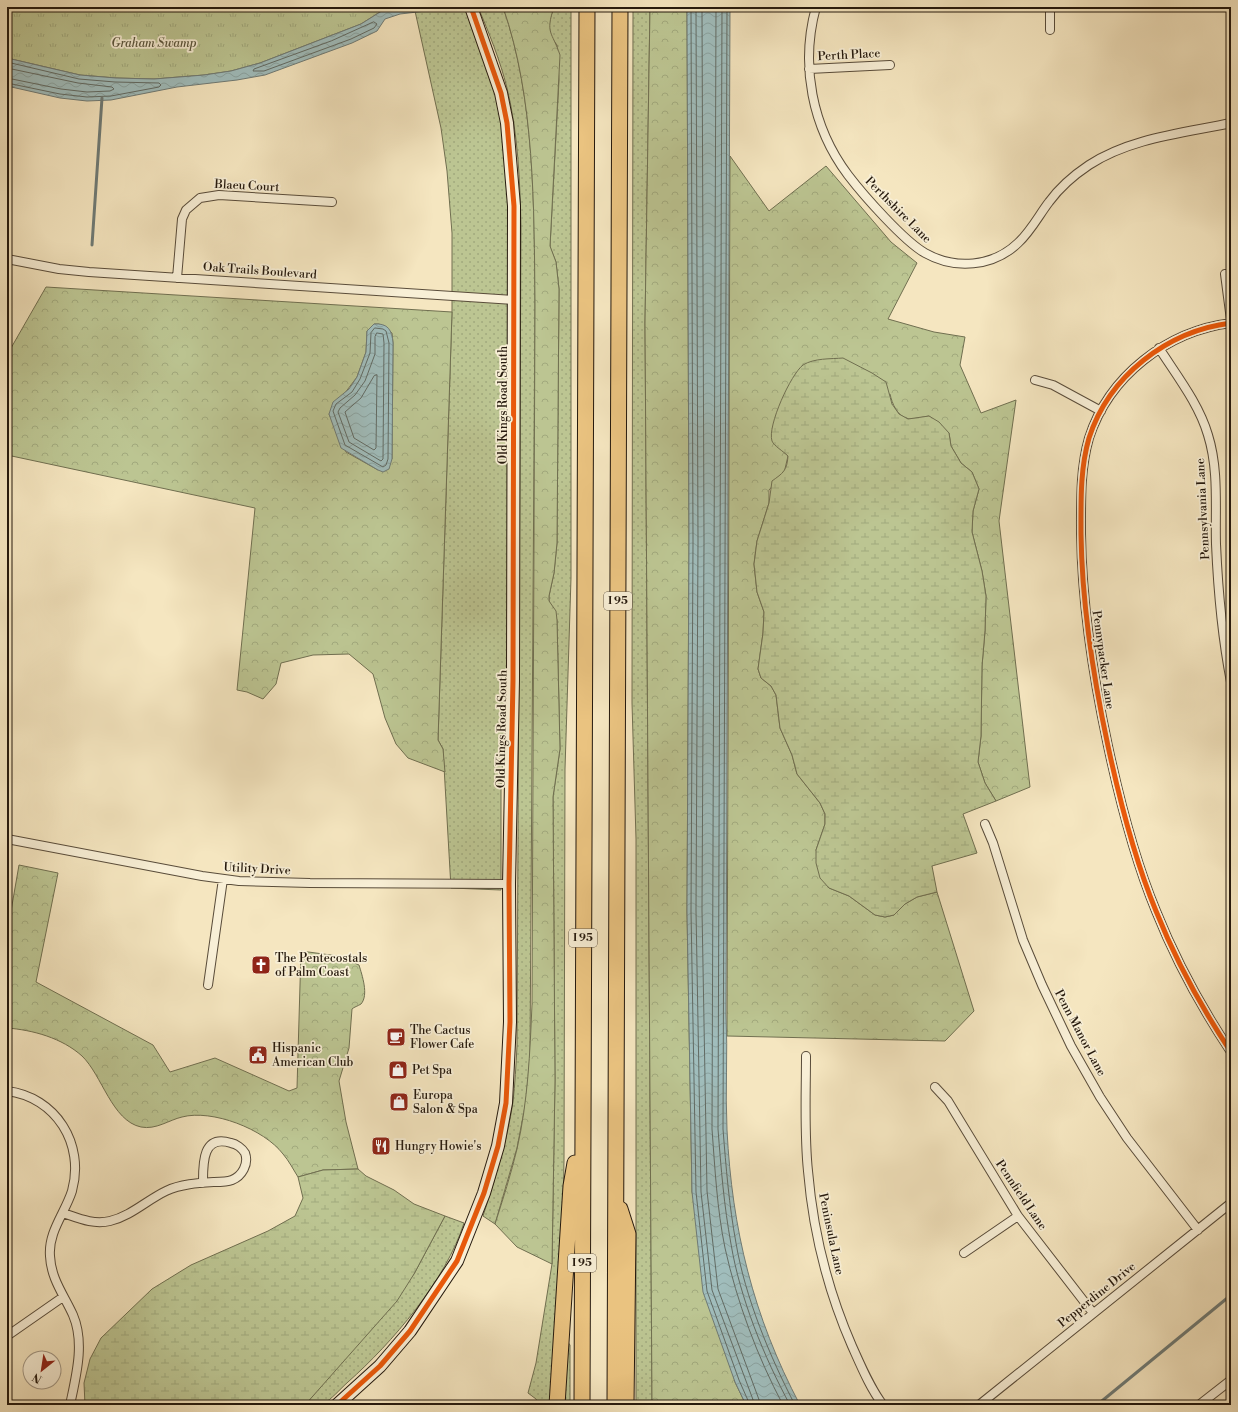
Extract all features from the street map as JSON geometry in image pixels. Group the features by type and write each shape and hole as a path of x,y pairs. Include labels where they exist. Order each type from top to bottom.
{"highway":[{"name":"I 95","path":"582,1405 587,7"},
{"name":"I 95","path":"615,1405 620,7"},
{"path":"557,1405 571,1186 582,1121"},
{"path":"616,1195 628,1234 626,1405"}],"street":[{"name":"Old Kings Road South","path":"337,1405 380,1366 410,1331 457,1262 484,1193 498,1146 506,1103 509,1072 509,884 513,680 514,206 507,123 501,93 471,7"},
{"name":"Perthshire Lane","path":"816,7 809,40 809,69 814,105 822,130 833,152 849,176 913,244 930,256 957,263 982,263 997,258 1008,252 1024,238 1060,189 1073,176 1098,159 1118,149 1139,142 1231,123"},
{"path":"1050,7 1050,30"},
{"name":"Perth Place","path":"809,69 890,65"},
{"path":"7,189 7,209"},
{"name":"Blaeu Court","path":"177,278 182,219 189,207 200,198 219,196 332,202"},
{"name":"Oak Trails Boulevard","path":"7,259 59,269 513,300"},
{"path":"1225,274 1231,321"},
{"name":"Pennypacker Lane","path":"1231,321 1201,329 1160,348 1142,361 1125,378 1101,411 1092,430 1084,458 1081,509 1082,563 1087,624 1098,702 1121,804 1147,889 1166,936 1188,981 1231,1052"},
{"name":"Pennsylvania Lane","path":"1160,348 1199,413 1211,445 1215,487 1216,542 1220,606 1231,682"},
{"path":"1034,380 1053,385 1101,411"},
{"name":"Penn Manor Lane","path":"985,824 1026,947 1071,1046 1100,1097 1127,1138 1198,1230"},
{"name":"Utility Drive","path":"7,839 223,879 302,883 509,884"},
{"path":"208,985 223,879"},
{"name":"Peninsula Lane","path":"806,1056 808,1171 819,1248 832,1292 849,1340 868,1381 883,1405"},
{"name":"Pennfield Lane","path":"935,1087 948,1101 1018,1216 1093,1313"},
{"path":"7,1091 39,1101 58,1118 70,1136 75,1156 72,1191 52,1235 50,1257 56,1283 74,1316 79,1347 78,1363 70,1405"},
{"path":"63,1213 91,1222 110,1221 129,1213 167,1191 190,1184 231,1181 239,1175 245,1167 247,1160 244,1151 235,1144 226,1141 215,1142 208,1148 203,1158 202,1183"},
{"name":"Pepperdine Drive","path":"979,1405 1231,1203"},
{"path":"964,1253 1018,1216"},
{"path":"7,1336 63,1297"},
{"path":"1199,1405 1231,1380"}],"green space":[{"name":"Graham Swamp","path":"7,7 388,7 361,24 260,63 231,71 154,79 80,75 7,58"},
{"path":"437,7 465,7 485,60 497,101 505,160 508,206 508,694 501,786 501,890 451,888 443,749 438,740 452,312 452,233 447,171 441,128 415,11 426,11"},
{"path":"478,7 503,7 514,42 527,115 531,153 535,267 530,1056 526,1101 517,1148 495,1224 483,1216 500,1160 513,1102 517,1046 521,227 518,157 511,105 498,57"},
{"path":"503,7 554,7 551,16 550,28 560,55 550,246 556,262 559,289 557,543 549,601 556,611 557,620 560,749 553,797 555,1080 552,1264 517,1247 495,1224 512,1168 521,1131 528,1076 532,1004 535,304 533,192 527,116 521,79 514,42"},
{"path":"554,7 571,7 571,578 565,769 563,1217 551,1405 539,1405 536,1399 528,1393 536,1363 552,1264 555,1080 553,797 560,749 557,620 549,601 557,543 559,289 556,262 550,247 559,80 557,45 551,37 548,25"},
{"path":"633,7 650,7 645,323 652,1405 636,1405 636,839 632,703"},
{"path":"650,7 687,7 689,542 687,911 692,1192 735,1382 746,1405 652,1405 645,323"},
{"path":"730,156 769,211 826,166 891,242 917,263 888,319 934,332 965,337 960,365 981,413 1016,400 999,521 1030,787 996,801 985,783 978,762 981,736 982,666 986,596 982,571 972,532 973,511 979,489 972,472 961,463 951,446 949,433 929,416 909,419 901,416 892,401 890,394 773,442 788,456 784,473 769,490 769,503 757,541 754,564 757,592 764,612 763,633 758,669 761,678 771,686 776,695 780,728 792,755 797,774 820,803 825,814 825,824 816,850 829,888 849,896 875,915 885,917 894,915 905,904 917,897 937,892 974,1011 945,1041 727,1036"},
{"path":"46,287 452,312 438,740 443,749 445,772 408,758 396,744 385,718 373,674 349,654 313,655 281,663 276,684 263,699 247,692 237,690 255,508 7,455 7,355","holes":["374,324 379,324 392,333 393,343 392,459 378,470 346,452 329,414 357,377 366,352 367,331"]},
{"path":"843,358 886,382 892,404 899,414 908,419 929,416 939,422 949,433 951,446 961,463 972,472 979,489 973,511 972,532 982,571 986,596 982,666 981,736 978,762 985,783 996,801 963,814 977,853 932,866 937,892 917,897 905,904 894,915 885,917 875,915 849,896 829,888 820,878 816,863 816,850 825,824 825,814 820,803 797,774 792,755 780,728 776,695 771,686 761,678 758,669 763,633 764,612 757,592 754,564 757,541 769,503 772,481 784,471 787,465 788,456 772,441 771,434 776,413 792,379 803,365 817,360"},
{"path":"19,865 58,873 36,982 153,1045 170,1072 215,1058 289,1091 297,1088 301,951 338,956 359,965 365,990 364,996 361,1004 352,1009 349,1048 339,1081 346,1122 358,1169 323,1170 298,1177 285,1157 274,1145 263,1137 251,1129 237,1123 208,1116 194,1115 182,1117 147,1128 131,1123 122,1116 115,1107 96,1074 82,1056 66,1044 47,1036 7,1028 7,934"},
{"path":"358,1169 366,1176 394,1190 414,1204 445,1216 414,1274 397,1301 305,1405 85,1405 84,1383 90,1359 101,1338 152,1289 191,1265 268,1231 295,1216 303,1198 298,1177 323,1170"},
{"path":"445,1216 464,1223 456,1245 431,1288 416,1309 382,1349 330,1399 319,1405 305,1405 414,1274"},
{"path":"567,1341 570,1345 570,1405 560,1405"}],"water":[{"path":"388,7 437,7 426,11 400,14 385,19 377,31 352,43 265,75 177,87 111,100 87,101 60,98 7,86 7,58 80,75 116,78 154,79 231,71 260,63 361,24"},
{"path":"687,7 730,7 726,1015 727,1130 734,1202 748,1271 769,1338 800,1405 746,1405 735,1382 703,1292 692,1192 687,911 689,542"},
{"path":"374,324 383,325 388,328 392,334 393,343 392,459 389,469 383,472 341,448 329,414 333,402 349,389 357,377 366,352 367,331"}],"waterway":[{"path":"92,245 102,98"},
{"path":"1097,1405 1231,1295"}],"cycle path":[{"path":"337,1405 380,1366 410,1331 457,1261 484,1193 498,1146 506,1103 510,1022 509,884 513,680 514,206 507,123 501,93 471,7"},
{"path":"1231,323 1207,328 1185,336 1163,347 1144,360 1126,376 1111,395 1098,416 1086,450 1082,486 1081,522 1082,561 1089,641 1108,746 1128,830 1148,891 1172,948 1199,1001 1231,1052"}],"place":[{"name":"The Pentecostals of Palm Coast","path":"261,965"},
{"name":"The Cactus Flower Cafe","path":"396,1037"},
{"name":"Hispanic American Club","path":"258,1055"},
{"name":"Pet Spa","path":"398,1070"},
{"name":"Europa Salon & Spa","path":"399,1102"},
{"name":"Hungry Howie's","path":"381,1146"}]}
